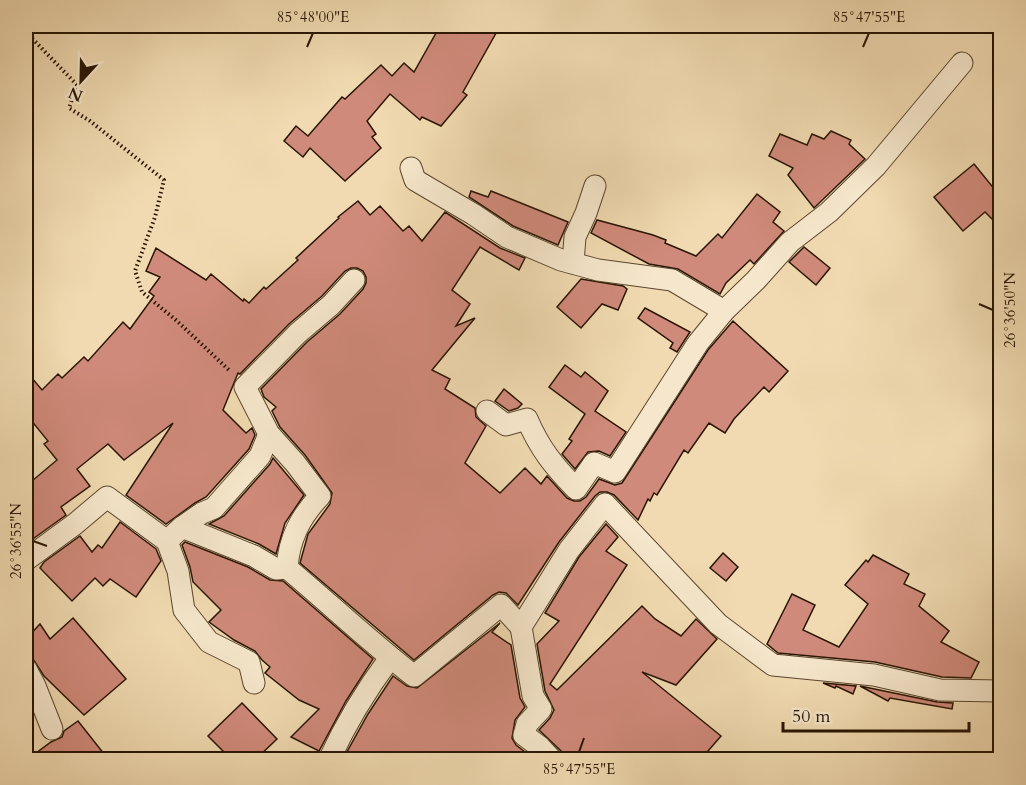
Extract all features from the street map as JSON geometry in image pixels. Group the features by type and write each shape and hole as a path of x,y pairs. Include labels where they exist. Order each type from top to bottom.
{"street":[{"path":"520,627 569,550 615,489 615,472 698,343 724,311 790,242 829,213 876,166 962,63"},
{"path":"411,168 415,180 507,237 561,260 598,270 672,280 724,311"},
{"path":"573,263 574,237 586,213 595,186"},
{"path":"287,568 289,548 304,513 320,496 269,434 245,387 354,280"},
{"path":"488,411 506,425 527,419 551,464 576,489 594,463 615,472"},
{"path":"167,541 182,526 214,508 260,456 269,434"},
{"path":"28,552 75,524 107,497 167,541 178,571 184,610 209,642 249,662 254,683"},
{"path":"605,504 718,624 773,665 874,675 940,690 1000,691"},
{"path":"182,526 254,556 276,569 287,568 390,658 414,676 501,605 520,627 533,696 541,709 527,724 524,735 552,759"},
{"path":"329,759 370,684 390,658"},
{"path":"26,669 52,729"}],"path":[{"path":"26,32 77,85 69,108 90,121 164,180 155,217 135,271 142,292 177,321 245,387"}],"building":[{"path":"440,26 500,26 463,92 467,95 441,126 422,117 420,120 390,94 367,121 376,134 372,137 381,148 345,181 310,148 303,157 284,141 296,126 308,136 342,97 345,99 381,65 392,76 404,63 414,72"},
{"path":"831,131 851,140 849,144 865,159 814,208 788,175 793,168 769,156 780,134 807,145 812,134 824,139"},
{"path":"974,164 1000,196 1000,227 985,212 963,231 934,197"},
{"path":"471,191 488,197 491,191 568,222 558,245 513,226 469,197"},
{"path":"757,194 780,212 773,222 784,231 754,264 750,260 726,283 720,294 678,269 649,264 591,233 597,220 653,235 666,240 665,243 696,256 718,234 722,238"},
{"path":"358,201 370,215 380,206 403,231 409,226 422,241 445,212 500,248 525,258 519,270 480,247 452,290 470,304 456,326 475,318 432,370 450,379 445,389 475,408 476,417 486,426 465,463 500,493 525,468 541,484 547,476 567,498 574,501 580,501 586,497 599,479 615,485 622,483 708,350 733,321 788,371 769,392 764,387 734,419 725,433 709,423 688,453 684,450 657,495 654,493 650,501 648,499 638,520 614,495 600,492 559,542 518,605 506,593 499,592 493,595 414,660 300,563 308,534 330,504 332,493 305,455 280,427 272,411 276,407 264,397 261,389 363,289 366,277 363,271 357,268 345,271 322,296 289,324 240,374 238,373 223,410 246,433 252,428 255,435 249,449 206,497 166,524 126,495 173,423 124,460 108,444 77,469 90,486 61,507 66,515 30,541 26,534 26,486 57,460 44,444 48,441 26,414 26,371 42,390 58,374 62,378 84,357 88,361 123,322 130,329 154,296 149,292 160,277 146,271 156,248 206,280 211,274 243,301 244,299 249,303 264,287 266,289 298,260 296,258"},
{"path":"804,247 830,268 816,285 789,262"},
{"path":"581,279 623,286 627,289 618,310 602,304 581,328 557,307"},
{"path":"645,308 690,332 677,352 670,348 673,343 638,318"},
{"path":"565,365 581,377 585,372 608,391 595,411 626,432 610,456 599,451 588,452 575,469 562,454 572,441 569,439 585,414 549,387"},
{"path":"504,389 522,404 518,408 509,411 495,401"},
{"path":"273,458 304,495 285,523 276,554 259,544 209,524 224,516"},
{"path":"120,522 156,549 161,561 136,597 110,579 103,586 95,578 72,601 40,568 44,562 80,536 92,552 98,545 102,548"},
{"path":"606,524 618,537 606,551 627,565 550,684 557,690 642,606 655,619 681,636 696,619 717,639 676,685 642,672 721,736 701,759 564,759 561,751 539,730 554,710 545,691 537,644 559,621 545,613 579,557"},
{"path":"185,542 248,567 270,580 283,581 373,659 346,701 319,751 291,737 319,709 299,700 265,673 270,667 255,651 234,640 209,622 221,610 193,582 182,545"},
{"path":"723,553 738,567 726,581 710,568"},
{"path":"873,555 909,574 904,584 925,594 919,606 949,631 941,642 979,662 971,678 942,677 875,662 778,653 767,644 792,594 815,605 803,630 839,647 868,604 845,585"},
{"path":"73,618 126,679 84,715 44,676 33,659 26,656 26,639 40,624 50,639"},
{"path":"500,623 492,632 511,645 520,698 525,707 515,720 512,738 516,745 534,759 343,759 368,714 393,676 407,686 417,688"},
{"path":"823,683 856,686 853,694"},
{"path":"860,686 937,702 953,703 952,709 890,698 888,701"},
{"path":"242,703 277,739 256,759 231,759 208,736"},
{"path":"78,721 108,759 28,759 62,737 64,731"}]}
